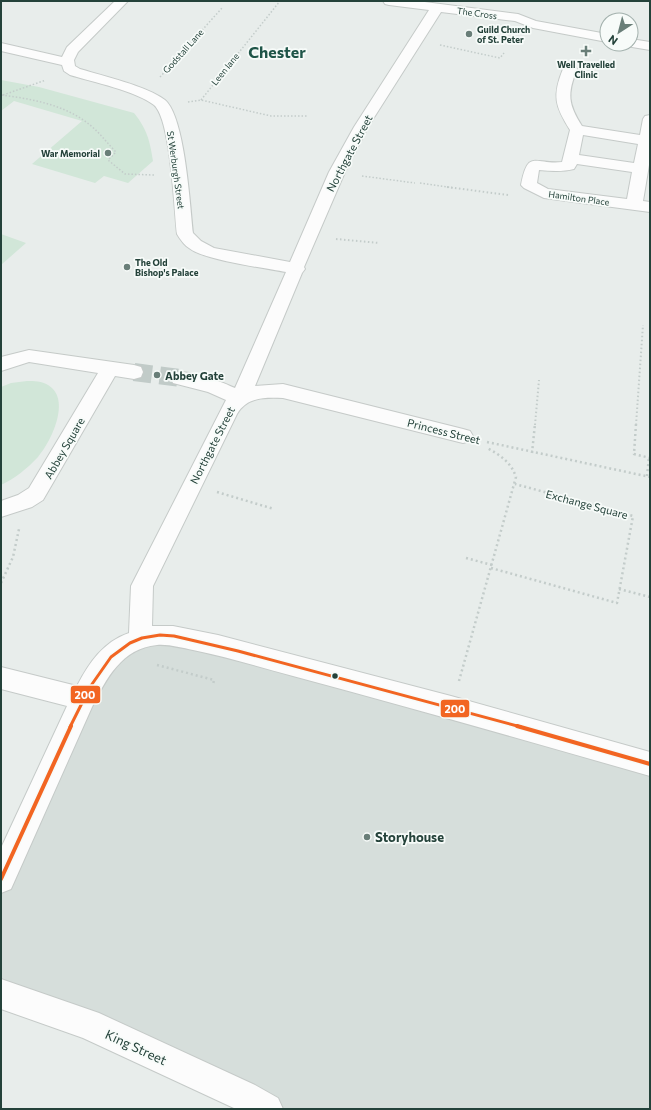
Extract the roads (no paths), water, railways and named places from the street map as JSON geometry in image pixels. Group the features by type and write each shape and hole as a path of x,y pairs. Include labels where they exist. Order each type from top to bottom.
{"street":[{"path":"1,47 70,66 68,55 72,50 122,1"},
{"name":"The Cross","path":"389,1 518,18 533,24 599,36"},
{"path":"514,6 513,12 518,18"},
{"name":"Northgate Street","path":"141,639 140,617 142,586 233,404 240,398 297,269 337,172 361,127 437,8"},
{"path":"639,44 650,46"},
{"name":"St Werburgh Street","path":"70,66 145,94 161,104 170,123 174,142 185,234 194,245 210,252 297,269"},
{"path":"570,69 564,82 562,104 577,130 570,158 640,169"},
{"path":"634,205 650,119"},
{"path":"577,130 647,141"},
{"name":"Hamilton Place","path":"570,158 569,166 566,167 536,165 532,168 529,185 544,193 650,207"},
{"path":"1,364 29,356 134,372"},
{"name":"Abbey Square","path":"7,507 36,494 48,477 110,368"},
{"path":"180,378 213,386 240,398"},
{"name":"Princess Street","path":"240,398 250,393 266,390 283,391 463,436"},
{"path":"1,878 83,699 97,672 114,653 127,644 157,635 173,636 218,645 451,707 650,764"},
{"path":"1,678 83,699"},
{"name":"King Street","path":"1,994 88,1024 244,1096 267,1109"}],"tunnel":[{"path":"134,372 180,378"}],"place":[{"name":"Guild Church of St. Peter","path":"469,34"},
{"name":"Well Travelled Clinic","path":"586,51"},
{"name":"War Memorial","path":"108,153"},
{"name":"The Old Bishop's Palace","path":"127,267"},
{"name":"Abbey Gate","path":"157,375"},
{"name":"Storyhouse","path":"367,837"}],"district":[{"name":"Chester","path":"277,51"}]}
